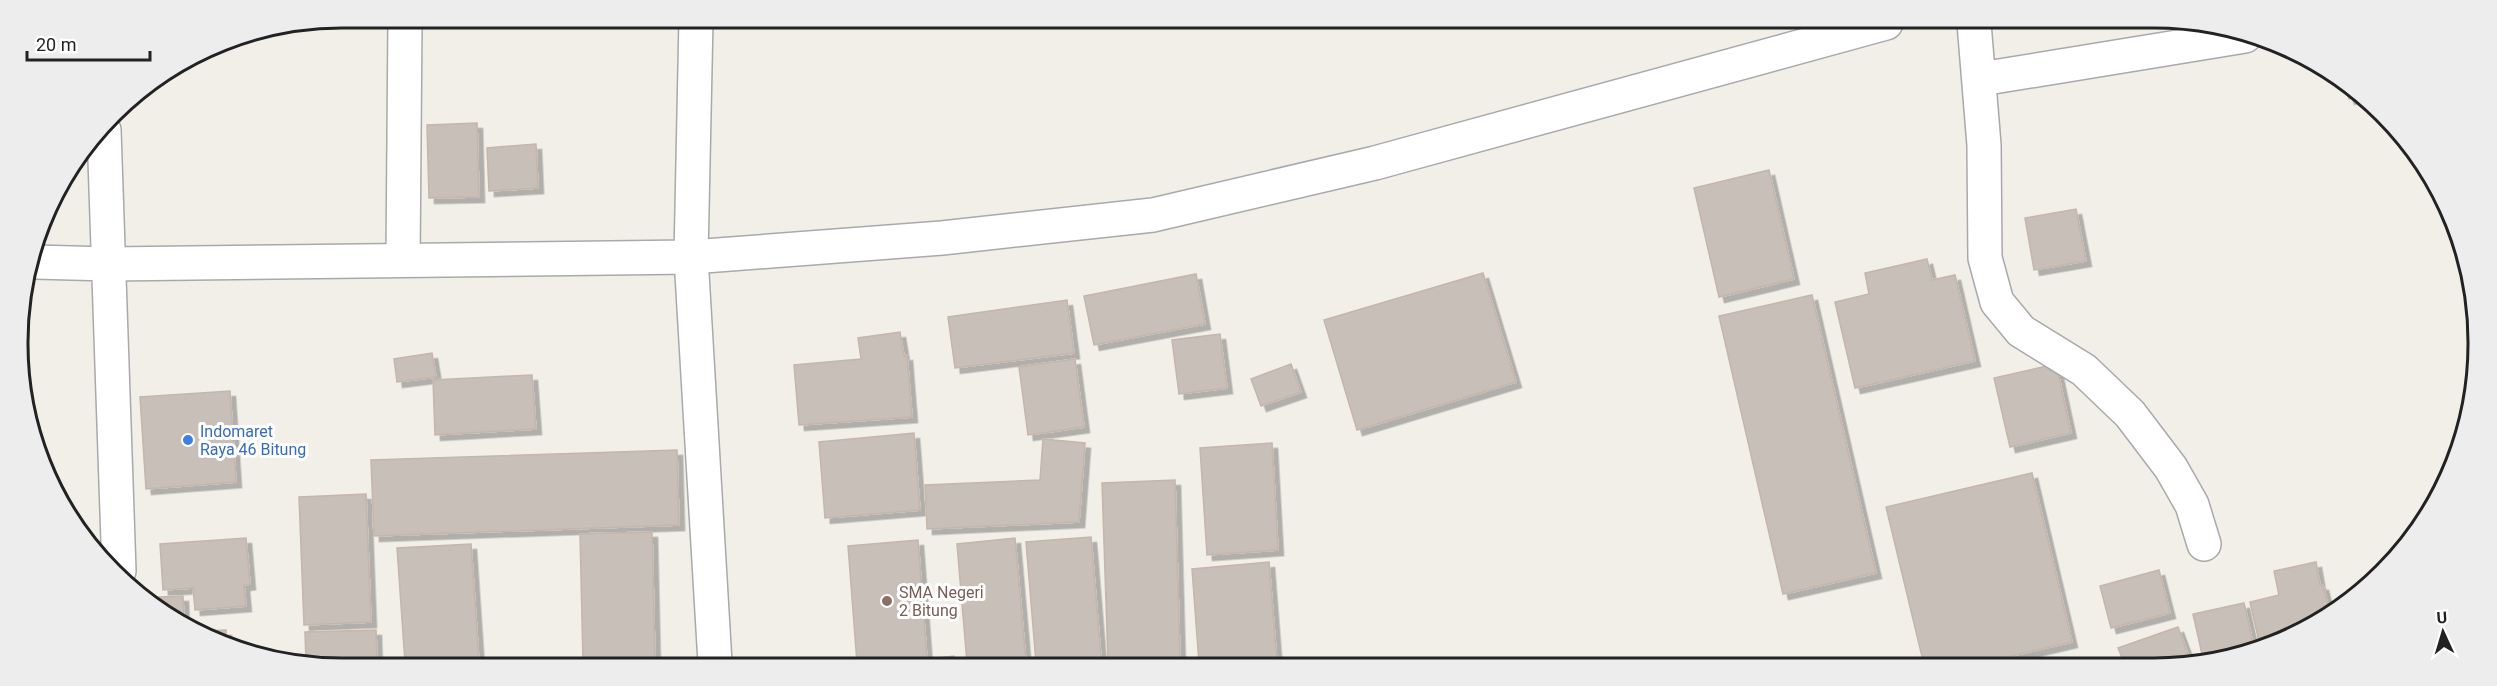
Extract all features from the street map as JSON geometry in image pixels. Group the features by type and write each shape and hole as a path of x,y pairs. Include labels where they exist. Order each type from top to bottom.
{"street":[{"path":"403,260 405,28"},
{"path":"696,28 691,257 715,658"},
{"path":"39,262 109,264 691,257 942,238 1153,216 1375,163 1868,28"},
{"path":"1975,28 1984,145 1986,258 1997,302 2021,331 2084,370 2130,414 2171,468 2192,505 2204,544"},
{"path":"1980,79 2232,38"},
{"path":"105,138 119,563"}],"building":[{"path":"477,123 479,197 429,198 427,125"},
{"path":"536,144 538,188 489,191 487,148"},
{"path":"1769,170 1794,279 1719,297 1694,188"},
{"path":"2076,209 2086,261 2034,270 2025,218"},
{"path":"1927,259 1932,280 1955,275 1975,361 1855,388 1835,302 1869,294 1865,273"},
{"path":"1483,273 1516,382 1357,430 1324,320"},
{"path":"1196,274 1205,324 1094,345 1084,296"},
{"path":"1812,295 1876,573 1783,594 1719,316"},
{"path":"1067,300 1074,353 955,368 948,317"},
{"path":"900,332 904,356 907,355 912,417 799,425 794,365 861,359 858,338"},
{"path":"1220,334 1227,388 1179,394 1172,340"},
{"path":"432,353 436,377 397,382 394,359"},
{"path":"1075,359 1084,427 1028,435 1019,367"},
{"path":"1291,364 1301,392 1261,406 1251,379"},
{"path":"2056,364 2071,433 2010,447 1994,378"},
{"path":"532,375 536,429 435,435 433,380"},
{"name":"Indomaret Raya 46 Bitung","path":"230,391 236,482 146,489 140,397"},
{"path":"914,433 920,510 825,518 819,442"},
{"path":"1043,439 1085,443 1079,522 927,529 925,485 1040,480"},
{"path":"1272,443 1278,550 1207,555 1200,448"},
{"path":"677,450 679,525 374,536 371,460"},
{"path":"2032,473 2072,642 2003,658 1922,658 1886,507"},
{"path":"1175,480 1180,658 1108,658 1102,483"},
{"path":"366,494 371,622 304,625 299,497"},
{"path":"652,532 655,658 583,658 580,534"},
{"path":"1091,537 1101,658 1036,658 1026,542"},
{"path":"246,538 250,584 244,585 246,606 195,610 193,588 163,590 160,544"},
{"path":"1015,538 1026,658 967,658 957,544"},
{"name":"SMA Negeri 2 Bitung","path":"918,540 927,658 857,658 848,546"},
{"path":"471,544 479,658 405,658 397,548"},
{"path":"1269,562 1277,658 1199,658 1192,569"},
{"path":"2316,562 2320,585 2323,585 2328,605 2293,625 2259,640 2250,602 2279,595 2274,571"},
{"path":"2159,570 2170,613 2111,628 2100,586"},
{"path":"183,596 184,614 168,604 159,597"},
{"path":"2244,603 2253,642 2202,654 2193,614"},
{"path":"2178,627 2189,656 2122,658 2118,648"},
{"path":"215,630 226,630 226,635 223,634"},
{"path":"376,630 377,658 306,655 305,632"}],"place":[{"name":"Indomaret Raya 46 Bitung","path":"188,440"},
{"name":"SMA Negeri 2 Bitung","path":"887,601"}]}
